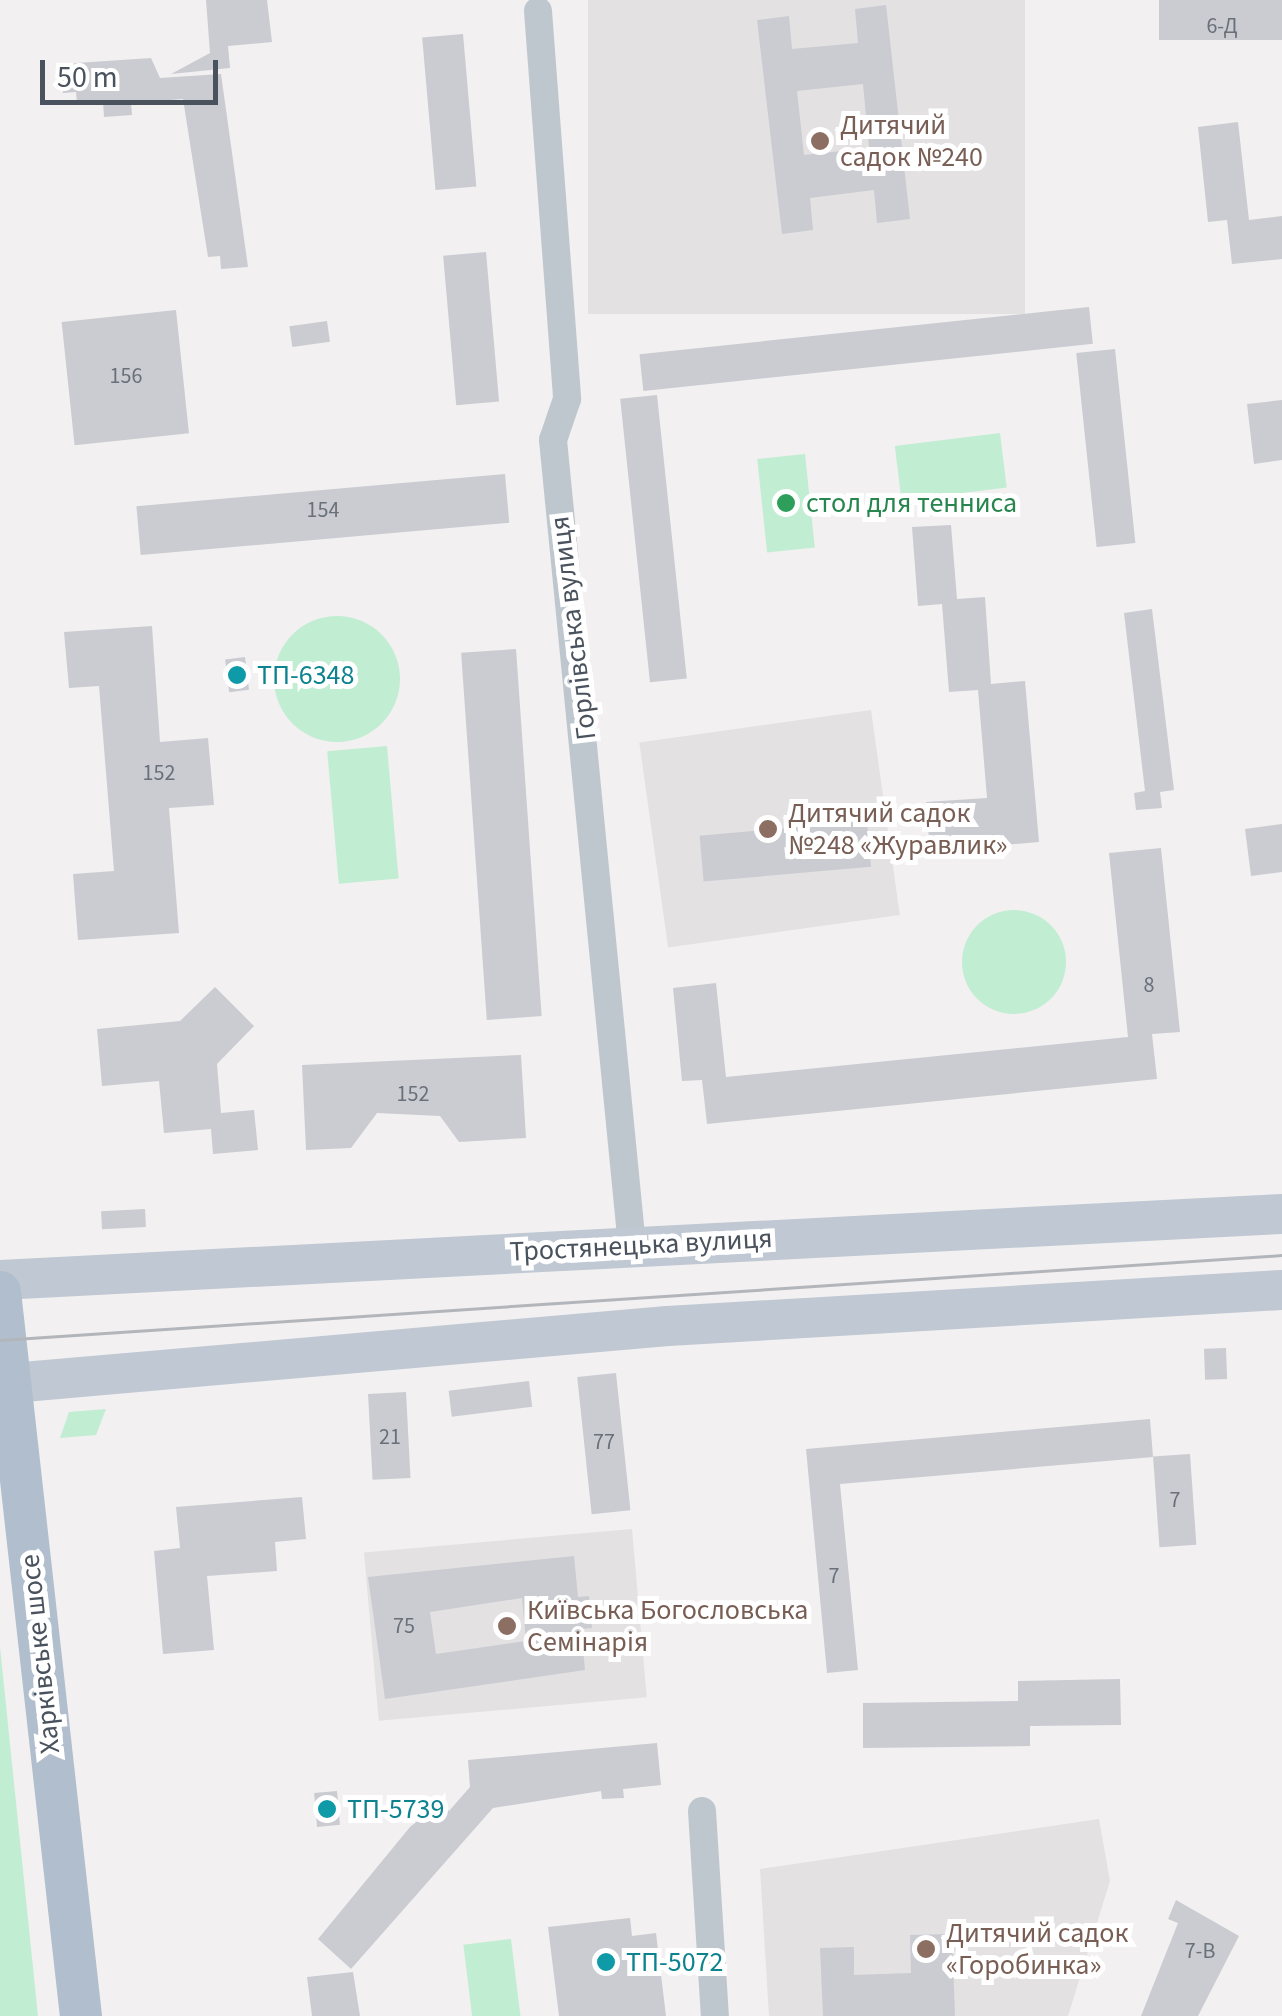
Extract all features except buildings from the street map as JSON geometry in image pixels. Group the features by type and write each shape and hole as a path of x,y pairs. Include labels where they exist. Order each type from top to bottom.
{"main road":[{"name":"Тростянецька вулиця","path":"0,1280 1282,1214"},
{"path":"12,1382 684,1325 1282,1290"},
{"name":"Харківське шосе","path":"0,1292 80,2016"}],"street":[{"name":"Горлівська вулиця","path":"538,12 567,399 552,440 632,1246"},
{"path":"702,1811 715,2016"}],"shaded area":[{"name":"Дитячий садок №240","path":"588,0 1025,0 1025,314 588,314"},
{"name":"Дитячий садок №248 «Журавлик»","path":"871,710 900,915 668,948 639,743"},
{"name":"Київська Богословська Семінарія","path":"632,1529 647,1697 379,1721 364,1552"},
{"name":"Дитячий садок «Горобинка»","path":"1099,1819 1110,1881 1068,2016 769,2016 760,1869"}],"green space":[{"path":"1000,433 1007,488 901,501 895,446"},
{"name":"стол для тенниса","path":"805,454 815,547 767,553 757,459"},
{"path":"337,616 361,621 382,634 395,655 400,679 395,703 382,724 361,737 337,742 313,737 292,724 279,703 274,679 279,655 292,634 313,621"},
{"path":"387,746 399,878 339,884 327,751"},
{"path":"1014,910 1034,914 1051,925 1062,942 1066,962 1062,982 1051,999 1034,1010 1014,1014 994,1010 977,999 966,982 962,962 966,942 977,925 994,914"},
{"path":"106,1409 96,1435 60,1438 69,1412"},
{"path":"0,1647 38,2016 0,2016"},
{"path":"511,1939 520,2016 472,2016 463,1945"}],"tram line":[{"path":"0,1340 1282,1255"}],"place":[{"name":"Дитячий садок №240","path":"820,141"},
{"name":"стол для тенниса","path":"786,503"},
{"name":"ТП-6348","path":"237,675"},
{"name":"Дитячий садок №248 «Журавлик»","path":"768,829"},
{"name":"Київська Богословська Семінарія","path":"507,1626"},
{"name":"ТП-5739","path":"327,1809"},
{"name":"Дитячий садок «Горобинка»","path":"926,1949"},
{"name":"ТП-5072","path":"606,1962"}]}
